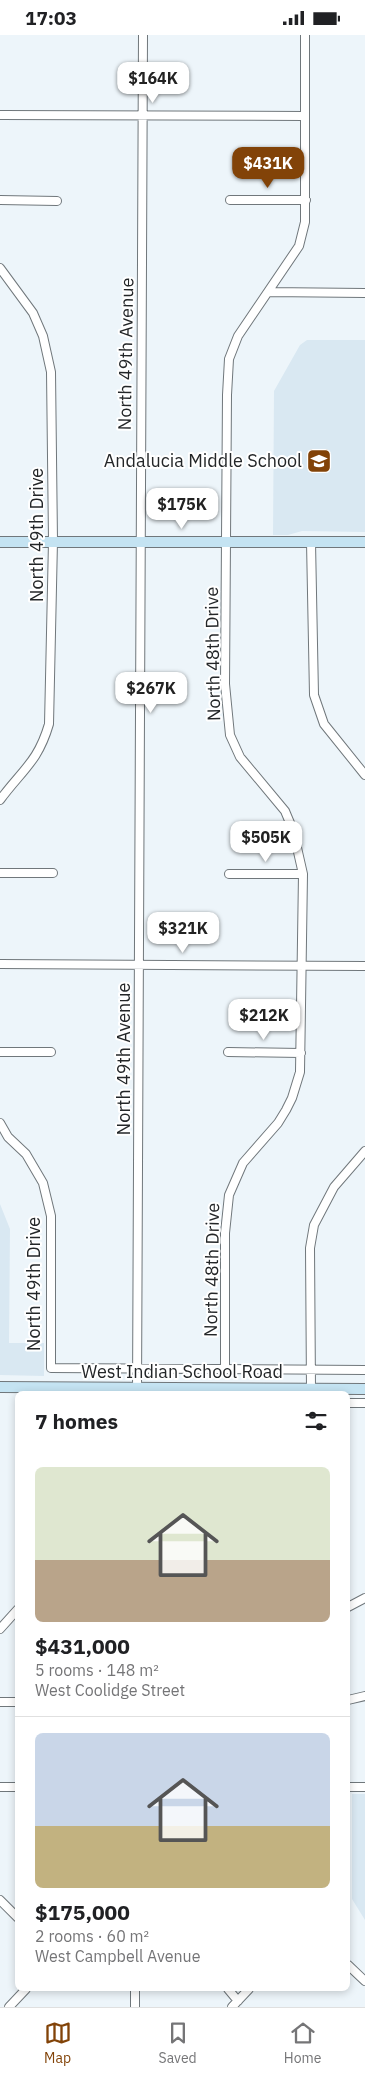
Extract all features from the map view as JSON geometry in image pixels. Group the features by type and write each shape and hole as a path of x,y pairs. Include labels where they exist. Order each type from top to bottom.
{"street":[{"name":"North 49th Avenue","path":"137,1391 140,965 139,542 144,115 143,35"},
{"name":"North 48th Drive","path":"226,1370 225,1233 229,1195 243,1163 278,1123 292,1098 300,1072 303,874 293,829 285,811 240,757 230,735 225,683 228,542 227,395 229,359 238,336 299,246 305,222 305,35"},
{"path":"0,115 305,116"},
{"path":"0,200 57,201"},
{"path":"230,200 306,200"},
{"name":"North 49th Drive","path":"0,268 33,313 47,349 51,372 53,541 49,724 44,740 28,769 0,800"},
{"path":"268,292 365,293"},
{"path":"0,542 365,541"},
{"path":"311,542 314,695 324,724 365,775"},
{"path":"0,873 53,873"},
{"path":"229,874 303,874"},
{"path":"0,965 365,966"},
{"path":"0,1052 51,1052"},
{"path":"228,1052 301,1053"},
{"name":"North 49th Drive","path":"0,1123 4,1137 26,1154 43,1183 51,1216 51,1369"},
{"path":"311,1389 310,1248 314,1225 334,1187 365,1151"},
{"name":"West Indian School Road","path":"51,1369 365,1370"},
{"name":"West Indian School Road","path":"0,1387 137,1391 365,1389"},
{"path":"350,1403 365,1403"},
{"path":"350,1606 365,1598"},
{"path":"0,1629 15,1612"},
{"path":"350,1700 365,1696"},
{"path":"0,1702 15,1702"},
{"path":"0,1787 15,1787"},
{"path":"350,1787 365,1787"},
{"path":"0,1901 15,1915"},
{"path":"350,1967 365,1981"},
{"path":"9,2007 24,1991"},
{"path":"135,1991 135,2007"},
{"path":"229,1991 235,2004 247,1991"}],"shaded area":[{"name":"Andalucia Middle School","path":"307,340 365,340 365,532 302,531 288,535 273,535 274,391 300,345"},
{"path":"0,1204 10,1229 9,1343 44,1343 44,1376 0,1375"},
{"path":"352,1794 365,1794 365,1920 352,1899"}],"place":[{"name":"Andalucia Middle School","path":"319,461"}]}
